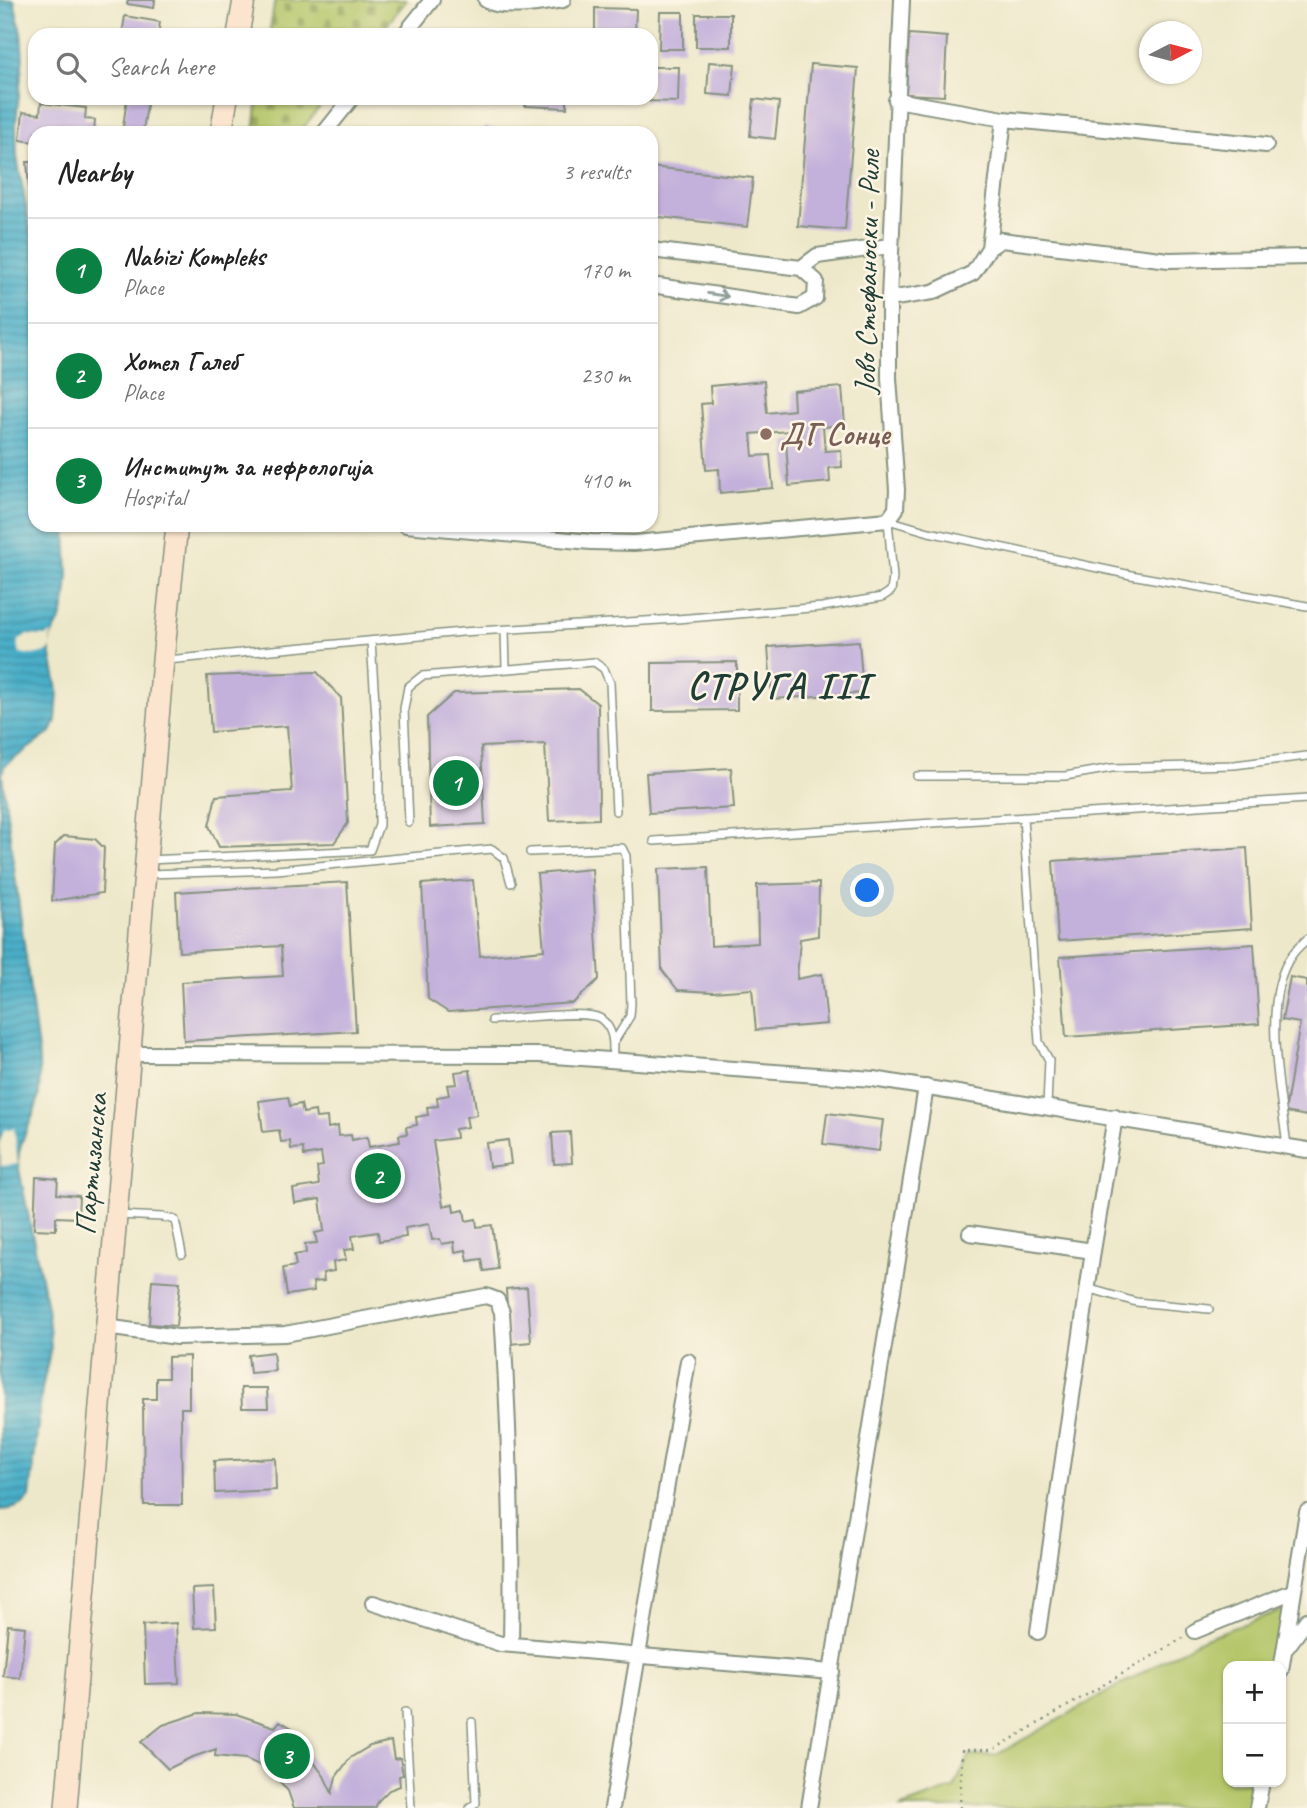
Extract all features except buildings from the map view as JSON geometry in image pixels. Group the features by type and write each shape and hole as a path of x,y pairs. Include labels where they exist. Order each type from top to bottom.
{"main road":[{"path":"239,28 244,0"},
{"path":"223,126 227,105"},
{"path":"230,105 231,126"},
{"name":"Партизанска","path":"66,1808 163,660 176,532"}],"street":[{"path":"410,28 432,0"},
{"path":"486,0 492,5 534,5 563,0"},
{"name":"Јово Стефаноски - Риле","path":"888,520 896,509 897,490 889,378 889,299 902,0"},
{"path":"896,100 1004,119 1266,145"},
{"path":"330,126 346,105"},
{"path":"989,248 1004,119"},
{"path":"889,299 933,292 973,273 989,248 1001,240 1169,260 1307,257"},
{"path":"801,268 817,256 890,246"},
{"path":"658,251 801,268 816,281 815,298 799,307 658,286"},
{"path":"482,532 591,542 634,543 888,520"},
{"path":"130,1054 540,1055 873,1079 1307,1150"},
{"path":"808,1808 926,1087"},
{"path":"1038,1632 1087,1288 1115,1117"},
{"path":"970,1233 1093,1251"},
{"path":"106,1327 177,1337 285,1334 486,1296 497,1300 502,1312 510,1435 513,1538 511,1645"},
{"path":"612,1808 688,1361"},
{"path":"1282,1661 1307,1512"},
{"path":"1195,1631 1294,1591"},
{"path":"373,1603 500,1644 831,1672"},
{"path":"1284,1652 1307,1620"},
{"path":"1257,1808 1261,1787"}],"lane":[{"path":"163,660 505,630 822,607 882,597 891,591 893,578 888,520 929,532 1131,575 1307,606"},
{"path":"505,630 506,668"},
{"path":"147,867 370,850 379,825 379,763 371,641"},
{"path":"409,822 404,709 408,688 422,676 594,662 604,669 610,683 616,811"},
{"path":"916,776 1065,776 1112,768 1234,765 1307,756"},
{"path":"654,841 1307,799"},
{"path":"1023,817 1039,1042 1049,1060 1047,1106"},
{"path":"530,852 622,848 625,856 631,1004 630,1016 614,1042"},
{"path":"147,867 277,870 492,849 504,858 511,883"},
{"path":"1287,1146 1274,1032 1278,992 1291,956 1307,939"},
{"path":"492,1020 585,1014 601,1018 611,1031 614,1042 612,1059"},
{"path":"116,1216 163,1217 175,1220 182,1254"},
{"path":"1087,1288 1136,1302 1209,1309"},
{"path":"405,1712 411,1808"},
{"path":"470,1808 477,1803 472,1722"}],"path":[{"path":"960,1808 962,1750 993,1750 1195,1631"}],"green space":[{"path":"275,0 407,0 385,28 270,28"},
{"path":"257,105 321,105 305,126 255,126"},
{"path":"1284,1609 1277,1661 1223,1661 1223,1787 1259,1787 1256,1808 899,1808 954,1788 969,1756 996,1755 1200,1640"}],"water":[{"path":"0,0 14,0 23,57 16,123 17,157 28,218 28,532 66,532 68,576 62,617 50,638 49,646 58,690 56,721 51,732 4,766 2,775 39,1059 38,1099 20,1148 18,1164 47,1307 51,1347 42,1389 30,1497 20,1506 0,1510"}],"pier":[{"path":"53,633 48,652 32,655 20,653 18,642 26,635 46,636"},
{"path":"14,1128 18,1164 1,1166 0,1142 4,1130"}],"place":[{"name":"ДГ Сонце","path":"766,434"},
{"name":"Nabizi Kompleks","path":"456,783"},
{"name":"Хотел Галеб","path":"378,1176"},
{"name":"Институт за нефрологија","path":"287,1756"}],"district":[{"name":"СТРУГА III","path":"779,685"}]}
